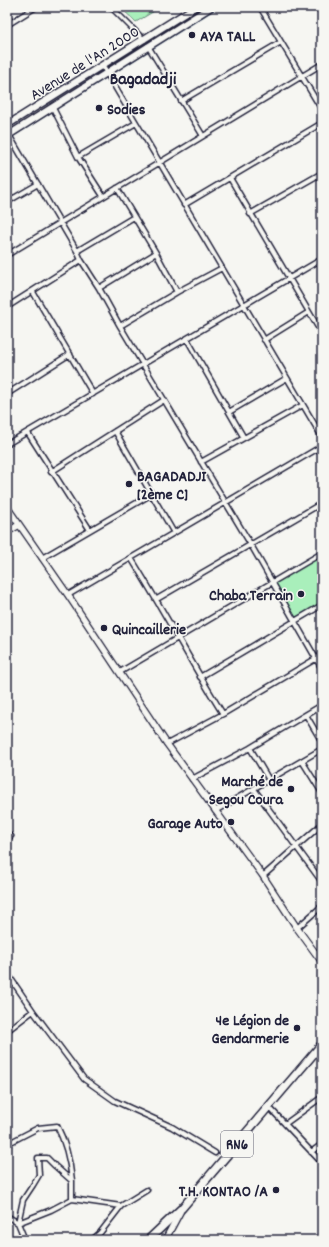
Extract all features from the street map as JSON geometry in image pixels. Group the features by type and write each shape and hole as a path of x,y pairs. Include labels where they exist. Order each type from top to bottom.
{"highway":[{"name":"RN6","path":"148,1240 182,1208 322,1044"}],"main road":[{"name":"Avenue de l'An 2000","path":"7,125 195,7"},
{"name":"Avenue de l'An 2000","path":"8,136 211,7"}],"street":[{"path":"7,26 28,9 36,7"},
{"path":"111,7 144,40"},
{"path":"260,7 322,110"},
{"path":"181,101 281,42"},
{"path":"148,46 203,136"},
{"path":"7,255 322,64"},
{"path":"102,65 322,437"},
{"path":"53,108 78,157 104,196"},
{"path":"78,157 136,123"},
{"path":"184,205 322,123"},
{"path":"8,136 38,184 81,260 250,544 322,669"},
{"path":"250,214 322,173"},
{"path":"230,178 322,334"},
{"path":"7,202 38,184"},
{"path":"117,188 156,253 177,292"},
{"path":"77,251 134,217"},
{"path":"99,288 156,253"},
{"path":"7,444 322,259"},
{"path":"7,307 33,292 81,260"},
{"path":"120,326 177,292 222,268"},
{"path":"33,292 93,394"},
{"path":"264,340 309,312"},
{"path":"187,339 244,438"},
{"path":"7,394 70,354"},
{"path":"228,412 287,378"},
{"path":"51,472 164,400"},
{"path":"201,462 303,405"},
{"path":"115,431 174,533"},
{"path":"28,433 51,472 90,530"},
{"path":"68,595 322,446"},
{"path":"42,558 152,494"},
{"path":"157,599 322,503"},
{"path":"7,507 120,672 167,744 263,876 297,928 322,962"},
{"path":"7,532 19,525"},
{"path":"120,672 322,553"},
{"path":"131,558 157,599 222,714"},
{"path":"200,677 322,606"},
{"path":"167,744 222,714 322,655"},
{"path":"192,779 250,748 322,706"},
{"path":"306,715 322,742"},
{"path":"250,748 269,780"},
{"path":"215,811 322,749"},
{"path":"302,760 322,793"},
{"path":"254,789 322,882"},
{"path":"263,876 322,824"},
{"path":"297,928 322,906"},
{"path":"7,973 33,1011 84,1079 115,1101 172,1127 215,1153"},
{"path":"8,1028 33,1011"},
{"path":"285,1124 322,1097"},
{"path":"269,1107 322,1163"},
{"path":"7,1144 38,1128 57,1126 63,1136 70,1162 72,1199"},
{"path":"311,1152 322,1144"},
{"path":"25,1240 18,1223 23,1200 39,1175 38,1158 48,1158 72,1181"},
{"path":"92,1240 100,1234 121,1206 147,1190"},
{"path":"18,1223 52,1210 72,1199 121,1206"},
{"path":"165,1240 182,1208"},
{"path":"7,1216 18,1223"}],"green space":[{"path":"120,7 161,7 136,22"},
{"name":"Chaba Terrain","path":"322,553 322,605 295,621 272,583"}],"waterway":[{"path":"7,140 218,7"}],"place":[{"name":"AYA TALL","path":"192,35"},
{"name":"Sodies","path":"99,108"},
{"name":"BAGADADJI [2ème C]","path":"129,484"},
{"name":"Chaba Terrain","path":"301,594"},
{"name":"Quincaillerie","path":"104,628"},
{"name":"Marché de Segou Coura","path":"291,789"},
{"name":"Garage Auto","path":"231,822"},
{"name":"4e Légion de Gendarmerie","path":"297,1028"},
{"name":"T.H. KONTAO /A","path":"276,1190"}],"district":[{"name":"Bagadadji","path":"143,78"}]}
